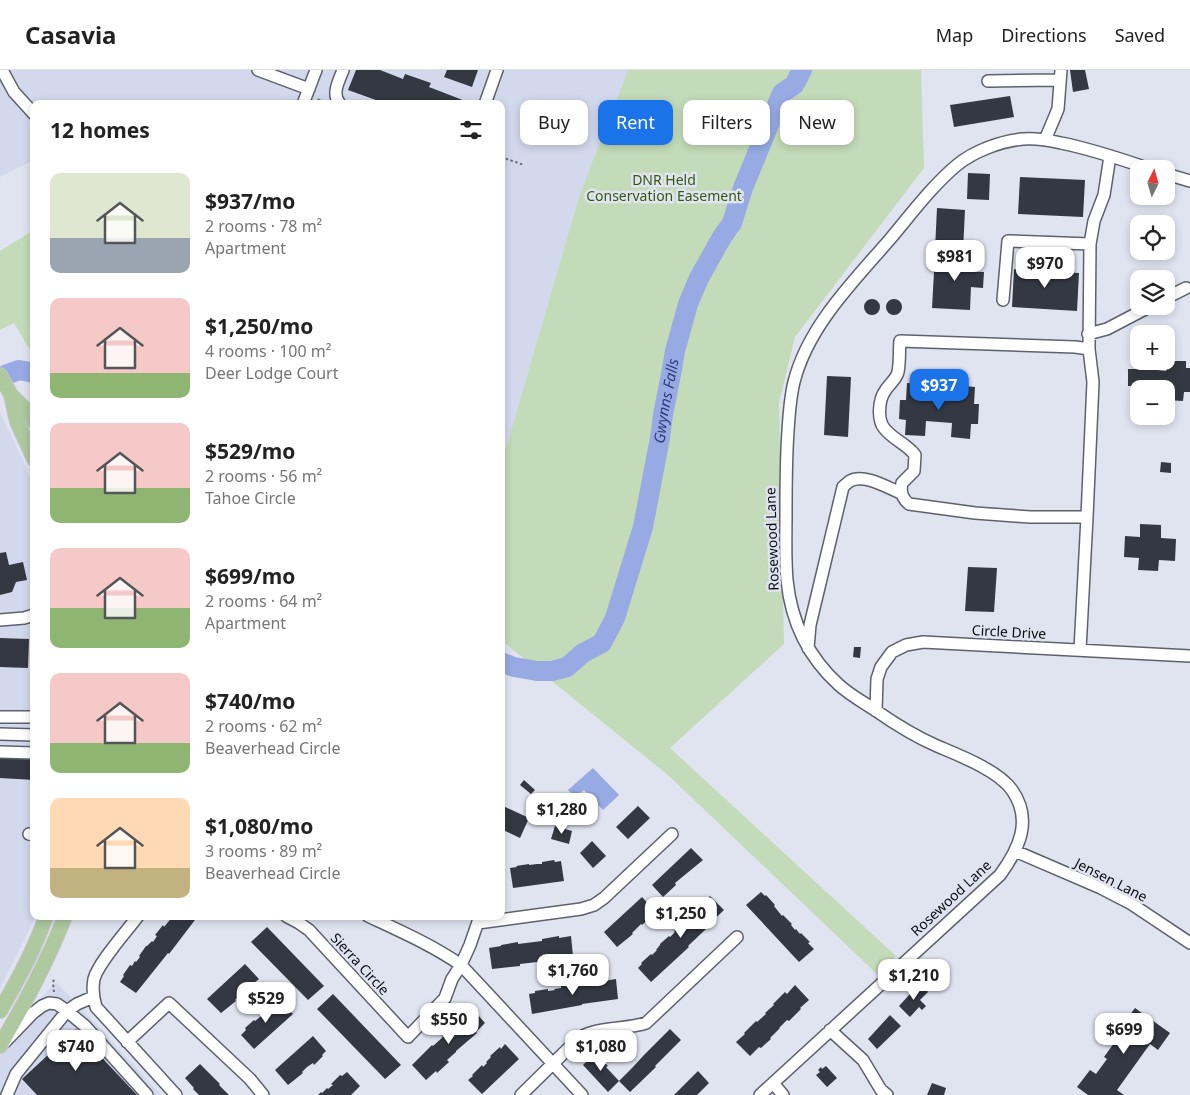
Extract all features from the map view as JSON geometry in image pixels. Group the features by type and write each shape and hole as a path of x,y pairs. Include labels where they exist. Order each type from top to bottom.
{"main road":[{"path":"0,375 11,395 30,414"},
{"path":"11,395 17,422 30,450"},
{"path":"0,1011 24,966 45,920"},
{"path":"0,1046 33,987 63,920"}],"street":[{"path":"2,70 14,92 30,110"},
{"path":"258,70 308,97 316,70"},
{"path":"337,100 335,95 344,70"},
{"path":"486,100 497,70"},
{"path":"988,81 1060,75 1058,109 1046,140"},
{"name":"Rosewood Lane","path":"760,1095 1000,874 1011,860 1021,838 1023,825 1022,813 1012,790 1005,782 993,773 965,758 923,740 893,723 841,687 824,670 808,649 798,629 790,604 786,578 786,478 790,406 793,383 800,362 813,335 826,316 926,196 958,164 977,152 1000,143 1024,139 1046,140 1082,148 1130,162"},
{"path":"1080,650 1093,382 1088,334 1090,244 1094,221 1104,195 1110,156"},
{"path":"1175,177 1190,181"},
{"path":"1003,300 1008,242 1090,244"},
{"path":"1175,294 1186,288"},
{"path":"1088,334 1107,329 1134,315"},
{"path":"1087,517 1030,517 975,513 909,504 903,499 901,493 902,483 914,471 916,455 882,426 880,413 882,396 898,373 900,341 1089,349"},
{"path":"808,649 810,625 843,487 850,481 864,479 901,493"},
{"path":"0,620 30,617"},
{"name":"Circle Drive","path":"876,711 877,679 881,667 892,652 906,645 923,642 1190,656"},
{"path":"0,717 30,717"},
{"path":"0,734 30,735"},
{"path":"0,752 30,753"},
{"path":"505,917 582,909 594,905 604,898 672,834"},
{"name":"Jensen Lane","path":"1015,851 1101,888 1190,943"},
{"path":"135,920 100,965 94,977 93,997 96,1007 176,1095"},
{"name":"Sierra Circle","path":"294,920 309,930 408,1037 445,998 452,979 461,965"},
{"path":"376,920 443,953 461,965 582,1095"},
{"path":"461,965 479,920"},
{"path":"522,1095 579,1038 587,1033 646,1023 737,937"},
{"path":"7,1095 16,1074 67,1011 93,997"},
{"path":"0,1046 42,1006 49,1003 57,1004 85,1026 147,1095"},
{"path":"127,1042 169,1003 250,1079 263,1095"},
{"path":"830,1030 863,1060 881,1090 887,1095"},
{"path":"773,1083 784,1095"}],"path":[{"path":"505,158 524,165"},
{"path":"54,978 53,984 57,1004"}],"shaded area":[{"path":"0,70 628,70 616,100 598,100 599,145 580,195 506,448 505,100 30,100 30,162 0,177"},
{"path":"0,412 30,478 30,920 33,920 0,989"},
{"path":"56,982 161,1095 0,1095 0,1057 27,1012"}],"green space":[{"name":"DNR Held Conservation Easement","path":"628,70 921,70 924,168 795,337 779,403 784,644 670,748 896,956 878,975 668,775 505,643 506,448 580,194 599,145 673,145 673,100 616,100"},
{"path":"30,232 30,350 14,323 0,330 0,251"}],"water":[{"path":"593,768 619,795 603,810 584,790 575,797 568,790"}],"building":[{"path":"356,70 380,70 403,79 405,74 431,83 429,87 463,100 376,100 348,90"},
{"path":"447,70 478,70 472,87 444,77"},
{"path":"1070,70 1085,70 1089,89 1073,92"},
{"path":"1010,96 1014,117 954,127 950,105"},
{"path":"968,173 990,174 989,200 967,199"},
{"path":"1020,177 1085,180 1083,217 1018,214"},
{"path":"937,208 965,210 963,251 935,249"},
{"path":"935,254 973,256 972,272 984,272 983,288 971,287 970,310 932,308"},
{"path":"1025,257 1037,257 1036,271 1079,273 1077,311 1012,307 1014,269 1024,270"},
{"path":"872,299 878,301 880,307 878,313 872,315 866,313 864,307 866,301"},
{"path":"891,299 897,299 902,304 900,313 891,315 886,310 886,304"},
{"path":"1175,361 1186,361 1186,368 1190,368 1190,392 1184,392 1183,401 1175,401 1175,380 1130,380 1130,386 1128,386 1128,369 1175,370"},
{"path":"827,376 851,377 848,437 824,435"},
{"path":"907,383 928,384 927,399 953,401 954,385 975,387 974,404 979,404 978,424 971,424 970,439 951,437 952,423 926,421 925,436 905,435 906,420 899,419 900,400 906,400"},
{"path":"1161,462 1171,463 1171,473 1160,472"},
{"path":"1140,524 1161,525 1161,538 1176,539 1175,561 1159,560 1158,571 1138,570 1139,558 1124,557 1125,536 1140,537"},
{"path":"6,552 9,565 23,562 27,580 16,582 12,592 0,595 0,553"},
{"path":"968,567 997,568 994,612 965,611"},
{"path":"0,638 29,639 28,668 0,667"},
{"path":"854,647 861,647 860,658 853,657"},
{"path":"0,756 30,758 30,780 0,778"},
{"path":"524,780 535,790 531,794 520,785"},
{"path":"638,806 650,818 628,839 616,827"},
{"path":"505,807 529,818 520,838 505,831"},
{"path":"555,826 572,831 569,844 551,839"},
{"path":"592,841 606,856 593,868 580,853"},
{"path":"691,848 703,860 675,883 676,885 663,897 652,885"},
{"path":"554,860 555,862 561,861 564,881 513,888 510,868 529,864 542,864 542,862"},
{"path":"761,892 775,905 782,916 792,924 795,930 810,942 808,943 814,949 799,962 746,905"},
{"path":"710,896 724,910 689,947 651,982 638,968 641,963 675,932 677,926 686,918 688,919 704,899 706,900"},
{"path":"642,897 655,911 650,915 651,917 617,947 604,932"},
{"path":"170,920 195,920 136,993 120,982 130,965 132,966 136,962 146,946 153,942 157,936 155,935 163,925 164,927"},
{"path":"267,927 324,986 308,1000 251,942"},
{"path":"559,936 559,938 571,936 573,956 560,958 561,960 492,969 489,948 518,942 518,944 542,941 542,939"},
{"path":"245,964 259,979 246,993 245,991 221,1013 207,999"},
{"path":"616,979 618,999 532,1014 529,994 535,993 535,991 555,990 561,988 561,986 579,986 579,984 586,982"},
{"path":"920,983 928,992 920,1000 926,1006 922,1010 919,1007 910,1017 899,1006"},
{"path":"795,985 809,1000 789,1021 787,1020 779,1028 771,1039 750,1056 736,1042 756,1021 766,1014 785,992 787,994"},
{"path":"333,994 401,1065 385,1079 317,1009"},
{"path":"279,1000 293,1014 254,1049 241,1035 246,1030 245,1028"},
{"path":"472,1008 485,1023 477,1033 447,1060 449,1062 426,1080 412,1065"},
{"path":"1135,1008 1170,1033 1158,1050 1150,1044 1117,1090 1124,1095 1088,1095 1077,1087 1090,1070 1096,1074 1107,1059 1104,1057 1114,1043 1116,1045 1127,1029 1122,1025"},
{"path":"890,1015 901,1026 877,1049 868,1039"},
{"path":"76,1029 137,1095 37,1095 22,1079"},
{"path":"670,1029 681,1040 630,1092 619,1081"},
{"path":"313,1036 326,1051 314,1065 313,1063 307,1067 303,1073 288,1085 275,1070"},
{"path":"505,1044 519,1059 482,1094 468,1080 482,1065 483,1067 487,1063 490,1056"},
{"path":"595,1053 619,1081 608,1092 583,1065"},
{"path":"200,1064 229,1095 199,1095 193,1089 185,1078"},
{"path":"826,1066 837,1078 827,1087 816,1075 820,1072 818,1070 821,1067 822,1069"},
{"path":"698,1071 709,1083 697,1095 674,1095"},
{"path":"347,1072 360,1086 351,1095 318,1095 333,1085 331,1084 340,1075 342,1076"},
{"path":"932,1083 946,1088 944,1095 927,1095"}],"waterway":[{"name":"Gwynns Falls","path":"505,664 537,671 552,671 567,667 583,653 602,643 615,618 643,527 675,351 688,304 699,278 732,223 743,188 782,93 794,85 802,70"},
{"name":"Gwynns Falls","path":"0,377 19,370 30,372"}]}
